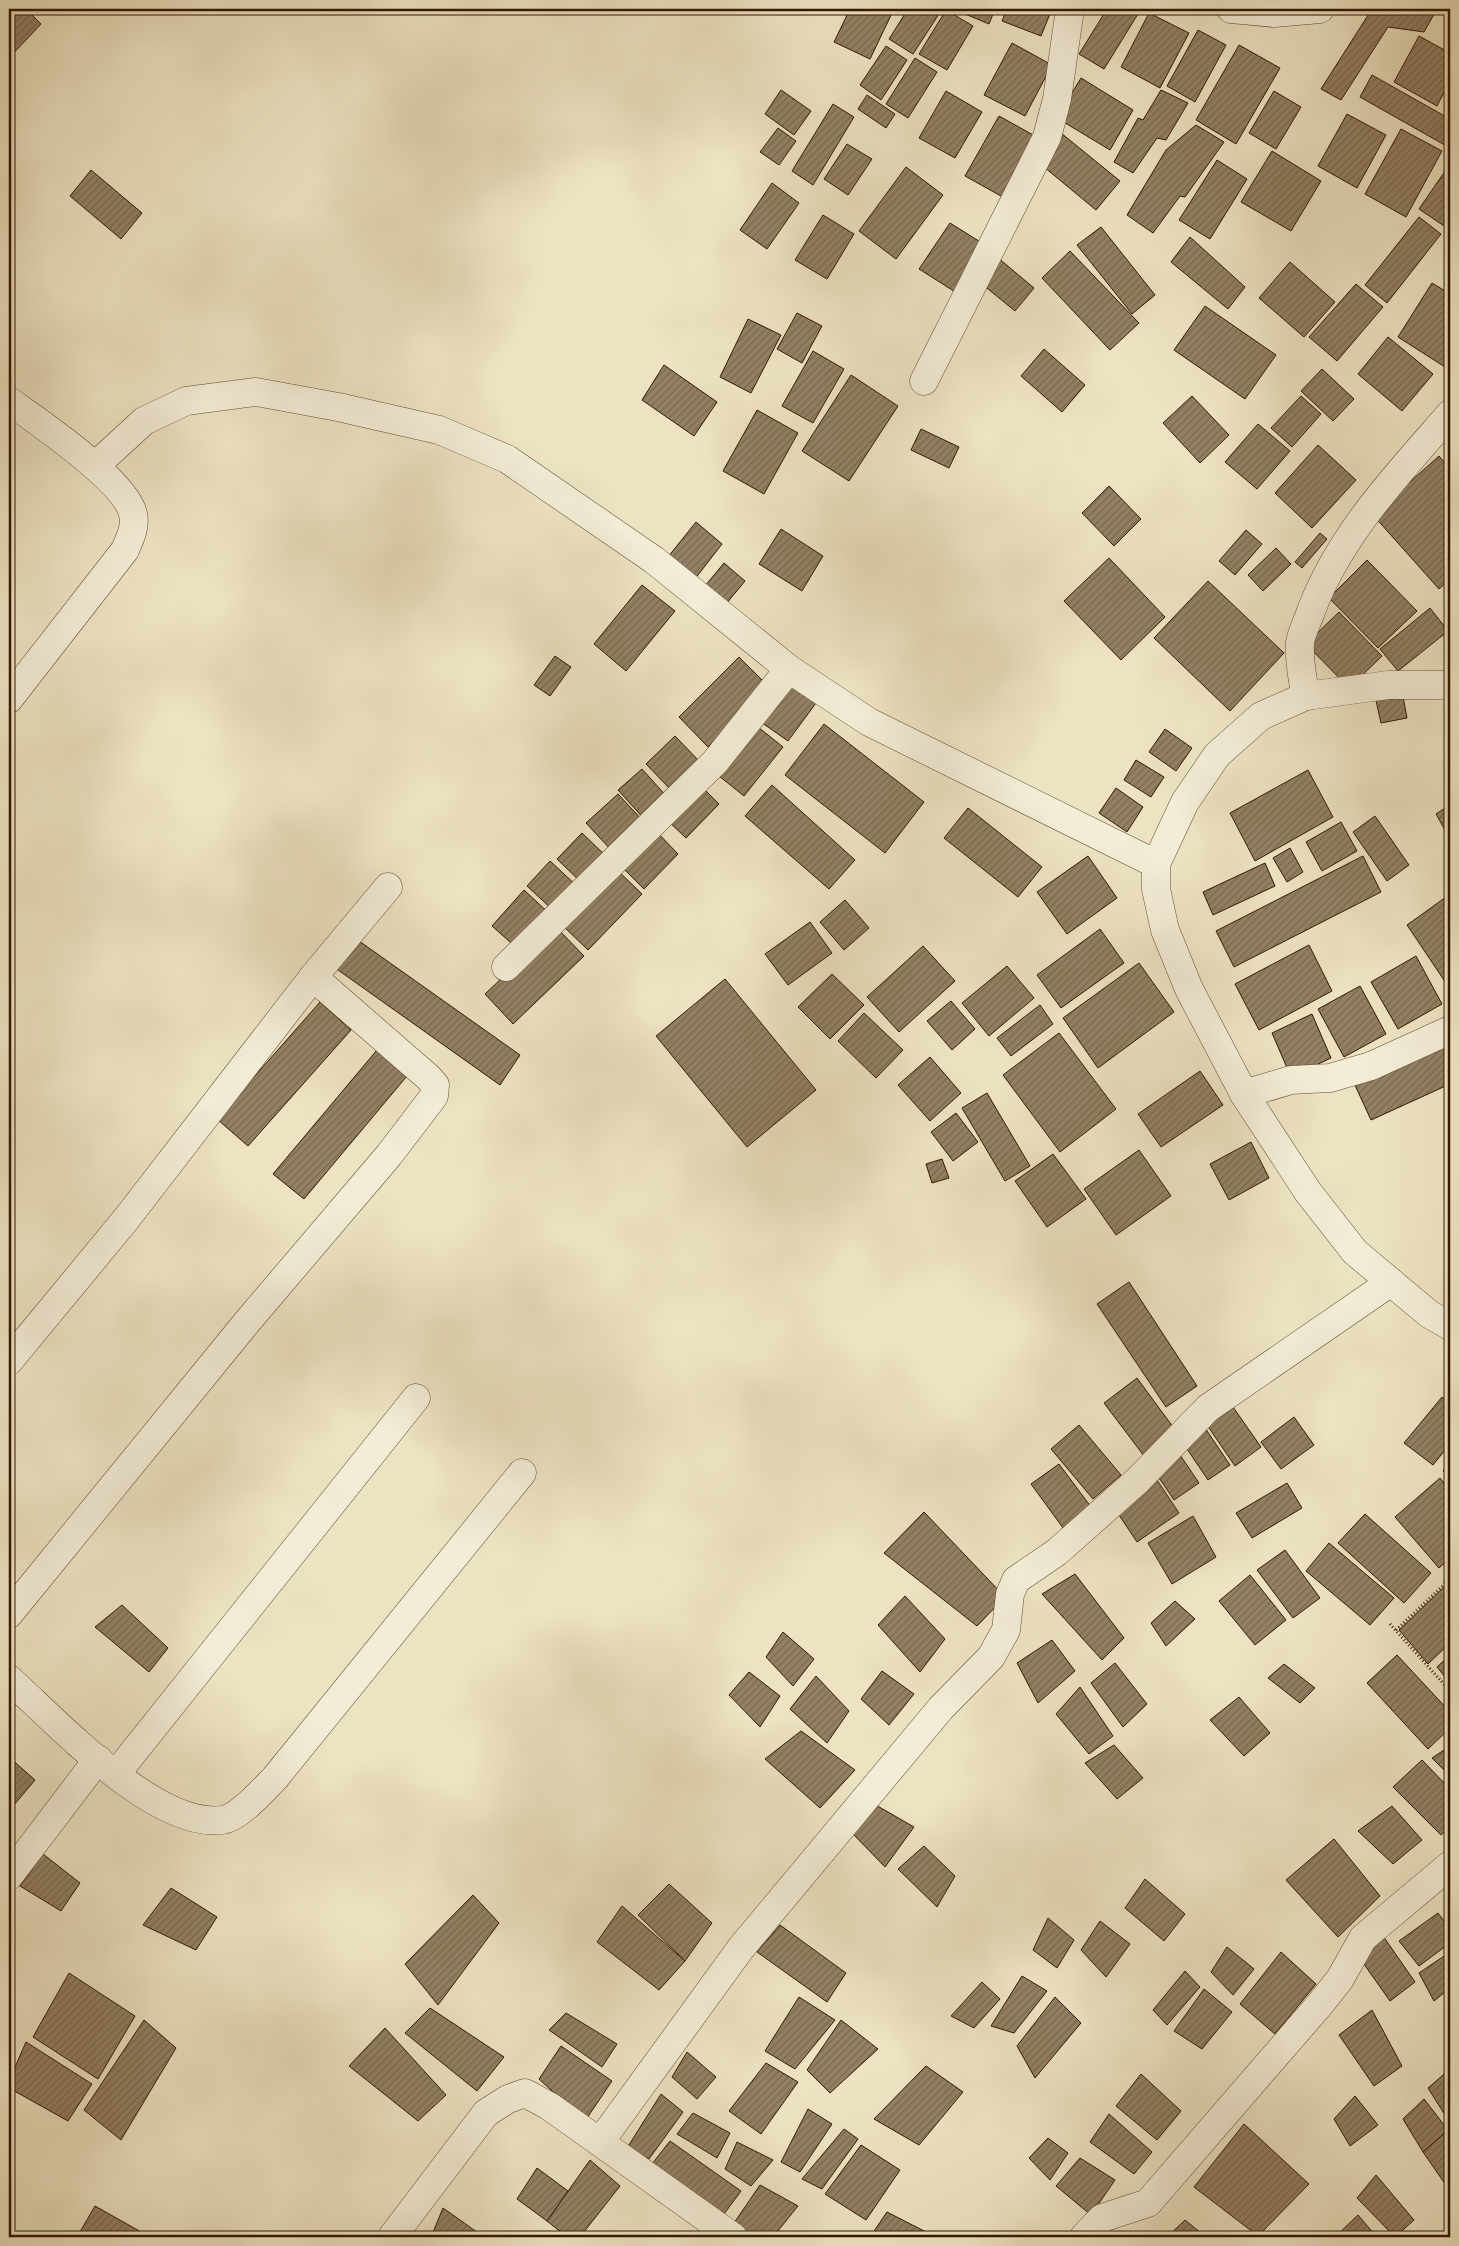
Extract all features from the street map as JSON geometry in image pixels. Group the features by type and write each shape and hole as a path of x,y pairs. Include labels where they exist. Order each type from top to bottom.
{"street":[{"path":"924,381 1047,137 1058,90 1070,9"},
{"path":"1231,9 1274,13 1320,9"},
{"path":"96,466 144,422 186,400 256,392 338,407 439,430 515,465 654,560 789,669 870,722 1156,864"},
{"path":"9,402 96,466 120,491 133,513 133,532 125,550 9,699"},
{"path":"1306,696 1301,672 1300,641 1320,588 1351,534 1389,484 1450,414"},
{"path":"506,967 715,762 789,669"},
{"path":"1450,685 1388,685 1306,696 1261,716 1217,755 1184,802 1156,864 1156,889 1165,930 1189,989 1308,1192 1355,1252 1429,1314 1450,1326"},
{"path":"9,1361 127,1218 313,977 388,887"},
{"path":"9,1614 247,1322 389,1154 434,1096 435,1085 429,1078 313,977"},
{"path":"1250,1092 1291,1080 1330,1078 1371,1066 1450,1030"},
{"path":"600,2142 740,1948 941,1708 991,1657 1006,1630 1010,1594 1016,1580 1057,1552 1137,1481 1208,1408 1391,1282"},
{"path":"9,1876 107,1766 416,1398"},
{"path":"9,1678 107,1766 167,1809 198,1820 224,1820 242,1809 275,1778 522,1473"},
{"path":"1084,2237 1102,2218 1148,2203 1321,2003 1340,1979 1362,1940 1450,1865"},
{"path":"392,2237 486,2113 508,2099 525,2093 549,2106 733,2237"}],"path":[{"path":"1396,1630 1450,1579"},
{"path":"1390,1624 1450,1691"}],"building":[{"path":"9,9 26,9 41,24 9,58"},
{"path":"850,9 894,9 870,59 834,42"},
{"path":"908,9 931,9 939,14 913,54 889,39"},
{"path":"953,9 995,9 989,24"},
{"path":"1007,9 1052,9 1041,36 1002,21"},
{"path":"1107,9 1141,9 1104,69 1079,54"},
{"path":"1372,9 1393,9 1406,13 1409,9 1437,9 1424,32 1388,27 1341,100 1321,89"},
{"path":"946,10 973,26 947,70 919,54"},
{"path":"1149,13 1189,33 1160,88 1121,67"},
{"path":"1198,30 1226,45 1195,102 1167,86"},
{"path":"1419,36 1450,53 1450,81 1437,106 1394,82"},
{"path":"1012,43 1052,65 1025,116 984,95"},
{"path":"1239,45 1280,68 1236,144 1196,120"},
{"path":"886,46 907,60 881,100 860,85"},
{"path":"915,58 937,72 908,118 886,104"},
{"path":"1372,75 1450,119 1450,148 1360,97"},
{"path":"1081,78 1133,110 1110,150 1057,118"},
{"path":"781,90 811,111 794,135 765,114"},
{"path":"1161,90 1188,103 1166,140 1157,138 1133,173 1114,162 1138,118 1143,120"},
{"path":"946,91 982,112 955,158 919,138"},
{"path":"1274,91 1301,107 1276,149 1249,133"},
{"path":"867,95 895,114 886,128 858,109"},
{"path":"833,104 854,117 813,185 792,171"},
{"path":"1347,114 1386,135 1357,188 1318,166"},
{"path":"999,116 1044,141 1010,201 965,176"},
{"path":"1196,125 1224,142 1185,197 1180,196 1153,233 1127,215 1166,150"},
{"path":"778,128 796,141 779,165 760,152"},
{"path":"1401,129 1442,151 1406,217 1365,194"},
{"path":"1061,133 1120,181 1096,210 1038,162"},
{"path":"847,144 872,159 848,195 824,179"},
{"path":"1272,151 1321,181 1291,231 1241,202"},
{"path":"1217,160 1247,179 1210,239 1179,220"},
{"path":"1450,164 1450,230 1419,209"},
{"path":"906,167 943,195 896,259 859,231"},
{"path":"91,170 142,213 121,239 70,196"},
{"path":"772,183 799,203 767,249 740,230"},
{"path":"823,215 854,234 827,279 795,260"},
{"path":"1419,217 1441,234 1387,303 1365,285"},
{"path":"950,223 990,248 960,295 919,269"},
{"path":"1101,227 1155,295 1132,314 1077,245"},
{"path":"1190,237 1245,287 1228,309 1171,262"},
{"path":"1070,251 1139,323 1110,350 1042,278"},
{"path":"997,257 1034,288 1015,311 977,280"},
{"path":"1290,262 1335,302 1304,337 1259,298"},
{"path":"1432,283 1450,294 1450,359 1445,367 1398,337"},
{"path":"1356,284 1383,307 1337,361 1309,337"},
{"path":"1205,306 1276,355 1245,399 1174,350"},
{"path":"797,313 822,326 802,363 777,349"},
{"path":"748,319 781,335 751,393 720,377"},
{"path":"1388,337 1433,374 1402,411 1358,374"},
{"path":"1044,349 1085,385 1062,412 1021,376"},
{"path":"813,351 844,369 813,423 782,406"},
{"path":"664,365 717,402 694,436 642,400"},
{"path":"1322,369 1354,399 1333,421 1301,391"},
{"path":"851,375 898,406 849,481 802,451"},
{"path":"1192,396 1229,435 1200,463 1163,423"},
{"path":"1301,396 1321,414 1292,447 1271,428"},
{"path":"757,410 798,433 764,494 723,471"},
{"path":"1258,424 1290,451 1257,489 1225,462"},
{"path":"921,429 959,447 949,468 911,450"},
{"path":"1318,445 1356,480 1312,528 1275,493"},
{"path":"1439,456 1450,469 1450,579 1439,589 1373,515"},
{"path":"1109,486 1141,519 1114,546 1082,513"},
{"path":"696,522 722,544 691,584 664,562"},
{"path":"781,529 823,556 802,591 759,564"},
{"path":"1246,530 1262,544 1235,575 1219,561"},
{"path":"1320,533 1327,539 1302,568 1295,562"},
{"path":"1276,548 1291,564 1263,591 1248,575"},
{"path":"1109,558 1165,617 1121,660 1064,601"},
{"path":"1367,560 1417,611 1378,648 1329,598"},
{"path":"724,563 745,581 726,604 705,586"},
{"path":"1208,581 1284,653 1230,711 1154,638"},
{"path":"642,585 675,611 626,671 594,644"},
{"path":"1430,608 1448,631 1398,671 1380,649"},
{"path":"1339,612 1382,656 1349,688 1306,644"},
{"path":"555,656 571,667 550,696 534,685"},
{"path":"739,657 768,686 708,747 679,717"},
{"path":"785,681 816,703 788,741 758,720"},
{"path":"1402,691 1407,718 1381,723 1375,696"},
{"path":"1449,693 1450,720 1446,720"},
{"path":"753,723 783,747 744,796 714,772"},
{"path":"824,724 924,802 885,853 785,775"},
{"path":"1165,729 1192,748 1176,771 1149,752"},
{"path":"675,736 700,762 671,790 646,764"},
{"path":"1136,760 1164,777 1151,797 1124,780"},
{"path":"642,769 668,798 645,820 618,790"},
{"path":"1308,770 1333,817 1255,861 1230,813"},
{"path":"698,783 719,804 686,838 665,818"},
{"path":"772,785 855,860 829,889 745,816"},
{"path":"1116,788 1143,807 1127,832 1099,813"},
{"path":"618,794 644,822 613,852 586,823"},
{"path":"1450,805 1450,839 1436,814"},
{"path":"968,808 1042,867 1018,897 944,838"},
{"path":"1375,816 1409,865 1387,881 1353,832"},
{"path":"1341,822 1357,851 1322,871 1306,842"},
{"path":"653,828 678,854 644,889 618,863"},
{"path":"582,833 608,858 583,884 557,859"},
{"path":"1290,848 1303,872 1287,882 1273,858"},
{"path":"1088,856 1117,898 1067,934 1037,892"},
{"path":"1363,856 1381,892 1234,967 1216,931"},
{"path":"550,861 578,887 555,912 527,886"},
{"path":"1265,863 1275,886 1213,915 1203,892"},
{"path":"614,867 642,894 588,950 560,923"},
{"path":"524,890 552,916 520,951 492,926"},
{"path":"1446,897 1450,903 1450,989 1407,925"},
{"path":"845,900 869,928 844,950 820,922"},
{"path":"810,922 832,953 788,985 765,954"},
{"path":"556,927 584,956 513,1024 485,994"},
{"path":"1100,929 1124,963 1061,1008 1037,975"},
{"path":"352,936 520,1055 500,1085 331,965"},
{"path":"1309,945 1332,991 1259,1030 1235,984"},
{"path":"923,946 955,981 899,1032 867,997"},
{"path":"1416,956 1442,1004 1398,1029 1371,982"},
{"path":"1139,963 1174,1012 1098,1068 1063,1018"},
{"path":"1007,966 1034,998 989,1036 962,1003"},
{"path":"832,974 864,1005 830,1039 798,1007"},
{"path":"725,979 816,1090 747,1147 656,1036"},
{"path":"1360,986 1386,1034 1344,1057 1318,1009"},
{"path":"951,1001 975,1029 952,1050 927,1021"},
{"path":"320,1002 351,1030 248,1146 217,1119"},
{"path":"1040,1005 1053,1024 1011,1056 997,1038"},
{"path":"864,1013 903,1050 876,1078 838,1041"},
{"path":"1312,1014 1331,1058 1291,1077 1272,1033"},
{"path":"1059,1033 1116,1109 1060,1152 1003,1075"},
{"path":"1450,1040 1450,1084 1371,1120 1354,1083"},
{"path":"377,1050 407,1076 304,1199 273,1174"},
{"path":"930,1057 961,1093 930,1121 898,1085"},
{"path":"1200,1071 1223,1105 1161,1147 1138,1114"},
{"path":"987,1093 1030,1166 1005,1181 962,1108"},
{"path":"956,1113 978,1142 953,1161 931,1132"},
{"path":"1251,1142 1269,1178 1229,1200 1210,1164"},
{"path":"1139,1150 1171,1196 1116,1235 1084,1189"},
{"path":"1053,1154 1086,1199 1047,1227 1015,1181"},
{"path":"942,1159 949,1178 932,1183 926,1164"},
{"path":"1129,1282 1197,1386 1166,1407 1097,1304"},
{"path":"1137,1378 1176,1431 1144,1456 1104,1403"},
{"path":"1442,1397 1450,1404 1450,1444 1433,1465 1404,1443"},
{"path":"1233,1407 1261,1447 1235,1466 1207,1425"},
{"path":"1294,1417 1314,1445 1281,1469 1261,1442"},
{"path":"1079,1425 1121,1475 1093,1499 1051,1449"},
{"path":"1203,1425 1230,1465 1208,1480 1181,1440"},
{"path":"1178,1452 1199,1483 1174,1500 1153,1469"},
{"path":"1450,1463 1450,1477 1443,1471"},
{"path":"1059,1464 1097,1515 1069,1536 1031,1484"},
{"path":"1155,1477 1179,1513 1137,1542 1113,1506"},
{"path":"1440,1478 1450,1491 1450,1558 1439,1568 1395,1517"},
{"path":"1287,1483 1302,1508 1252,1538 1236,1513"},
{"path":"924,1512 1005,1597 977,1626 884,1553"},
{"path":"1365,1514 1431,1573 1404,1603 1338,1543"},
{"path":"1193,1516 1216,1557 1172,1584 1148,1543"},
{"path":"1329,1543 1394,1598 1370,1625 1306,1571"},
{"path":"1285,1550 1320,1598 1293,1618 1257,1570"},
{"path":"1075,1574 1124,1638 1102,1660 1042,1594"},
{"path":"1250,1575 1286,1620 1255,1645 1219,1601"},
{"path":"1445,1586 1450,1592 1450,1643 1428,1664 1399,1630"},
{"path":"905,1596 945,1639 920,1672 878,1625"},
{"path":"1175,1601 1195,1619 1166,1646 1151,1623"},
{"path":"122,1605 168,1648 149,1672 95,1627"},
{"path":"783,1632 814,1659 793,1686 766,1657"},
{"path":"1052,1640 1075,1671 1038,1703 1017,1663"},
{"path":"1397,1655 1450,1712 1450,1728 1428,1749 1367,1683"},
{"path":"1450,1655 1450,1683 1437,1667"},
{"path":"1115,1663 1147,1704 1123,1727 1091,1683"},
{"path":"1284,1664 1315,1688 1300,1703 1268,1678"},
{"path":"882,1671 914,1694 889,1725 861,1699"},
{"path":"749,1672 780,1696 760,1727 729,1695"},
{"path":"816,1676 849,1711 827,1743 790,1709"},
{"path":"1080,1687 1113,1736 1089,1754 1056,1714"},
{"path":"1239,1697 1270,1733 1244,1756 1210,1720"},
{"path":"801,1731 855,1770 820,1808 765,1759"},
{"path":"1114,1745 1143,1778 1117,1799 1085,1763"},
{"path":"1450,1746 1450,1776 1432,1758"},
{"path":"9,1757 35,1780 14,1805 9,1800"},
{"path":"1422,1760 1450,1789 1450,1826 1441,1835 1393,1787"},
{"path":"874,1804 914,1827 885,1867 852,1833"},
{"path":"1392,1806 1422,1840 1393,1864 1358,1831"},
{"path":"1334,1839 1380,1896 1338,1937 1286,1880"},
{"path":"924,1846 955,1876 937,1907 898,1869"},
{"path":"43,1854 80,1883 61,1911 20,1886"},
{"path":"1145,1879 1185,1914 1164,1941 1125,1908"},
{"path":"669,1884 712,1923 685,1961 638,1915"},
{"path":"171,1888 217,1917 196,1950 143,1925"},
{"path":"473,1895 499,1923 438,2005 405,1964"},
{"path":"1450,1900 1450,1916 1444,1905"},
{"path":"622,1906 685,1961 659,1990 597,1942"},
{"path":"1438,1913 1450,1929 1450,1943 1419,1966 1399,1941"},
{"path":"1048,1918 1074,1940 1057,1968 1033,1950"},
{"path":"1100,1921 1130,1944 1106,1977 1081,1950"},
{"path":"780,1925 846,1973 827,2002 757,1952"},
{"path":"1383,1936 1415,1982 1390,2001 1359,1957"},
{"path":"1227,1947 1254,1969 1233,1995 1211,1972"},
{"path":"1281,1952 1316,1984 1275,2034 1240,2004"},
{"path":"1450,1952 1450,1988 1434,2001 1419,1973"},
{"path":"1185,1971 1200,1987 1167,2025 1153,2010"},
{"path":"69,1973 135,2016 98,2079 33,2037"},
{"path":"1022,1976 1047,1991 1014,2033 991,2026"},
{"path":"982,1982 1000,1999 974,2028 951,2016"},
{"path":"1204,1989 1232,2012 1202,2049 1174,2031"},
{"path":"799,1997 835,2020 795,2069 765,2051"},
{"path":"1055,1997 1081,2023 1035,2078 1017,2046"},
{"path":"430,2008 504,2057 477,2091 405,2033"},
{"path":"1372,2010 1402,2066 1374,2086 1339,2035"},
{"path":"566,2013 617,2044 602,2067 549,2030"},
{"path":"144,2020 176,2048 121,2140 84,2110"},
{"path":"841,2020 878,2049 830,2093 807,2070"},
{"path":"385,2028 446,2095 418,2121 349,2066"},
{"path":"26,2042 92,2084 68,2121 9,2088 9,2081"},
{"path":"561,2046 612,2081 585,2121 539,2079"},
{"path":"687,2052 716,2077 697,2099 672,2077"},
{"path":"766,2063 798,2082 761,2134 729,2111"},
{"path":"926,2066 963,2092 919,2145 874,2119"},
{"path":"1450,2069 1450,2123 1428,2088"},
{"path":"1141,2074 1181,2111 1157,2140 1116,2106"},
{"path":"661,2094 683,2112 649,2159 627,2148"},
{"path":"1355,2096 1378,2125 1350,2146 1334,2119"},
{"path":"1424,2099 1448,2130 1423,2152 1403,2119"},
{"path":"808,2109 832,2124 800,2172 781,2162"},
{"path":"693,2113 730,2133 717,2158 677,2134"},
{"path":"1109,2114 1152,2152 1134,2174 1090,2142"},
{"path":"1244,2124 1309,2184 1258,2236 1194,2187"},
{"path":"844,2129 858,2139 822,2189 802,2179"},
{"path":"1448,2130 1450,2134 1450,2191 1423,2152"},
{"path":"1048,2138 1068,2153 1050,2180 1029,2158"},
{"path":"670,2141 741,2191 724,2214 652,2164"},
{"path":"737,2142 773,2160 751,2186 725,2169"},
{"path":"861,2145 900,2170 866,2220 825,2194"},
{"path":"1080,2158 1115,2180 1091,2215 1056,2186"},
{"path":"590,2160 620,2186 580,2237 567,2237 547,2221"},
{"path":"537,2168 568,2191 547,2221 517,2199"},
{"path":"1376,2175 1414,2220 1395,2237 1357,2198"},
{"path":"760,2185 798,2206 773,2237 753,2237 734,2223"},
{"path":"95,2206 150,2237 77,2237"},
{"path":"443,2208 484,2237 431,2237"},
{"path":"887,2212 928,2233 924,2237 870,2237"},
{"path":"1358,2215 1374,2234 1371,2237 1335,2237"},
{"path":"1185,2220 1206,2237 1167,2237"}]}
